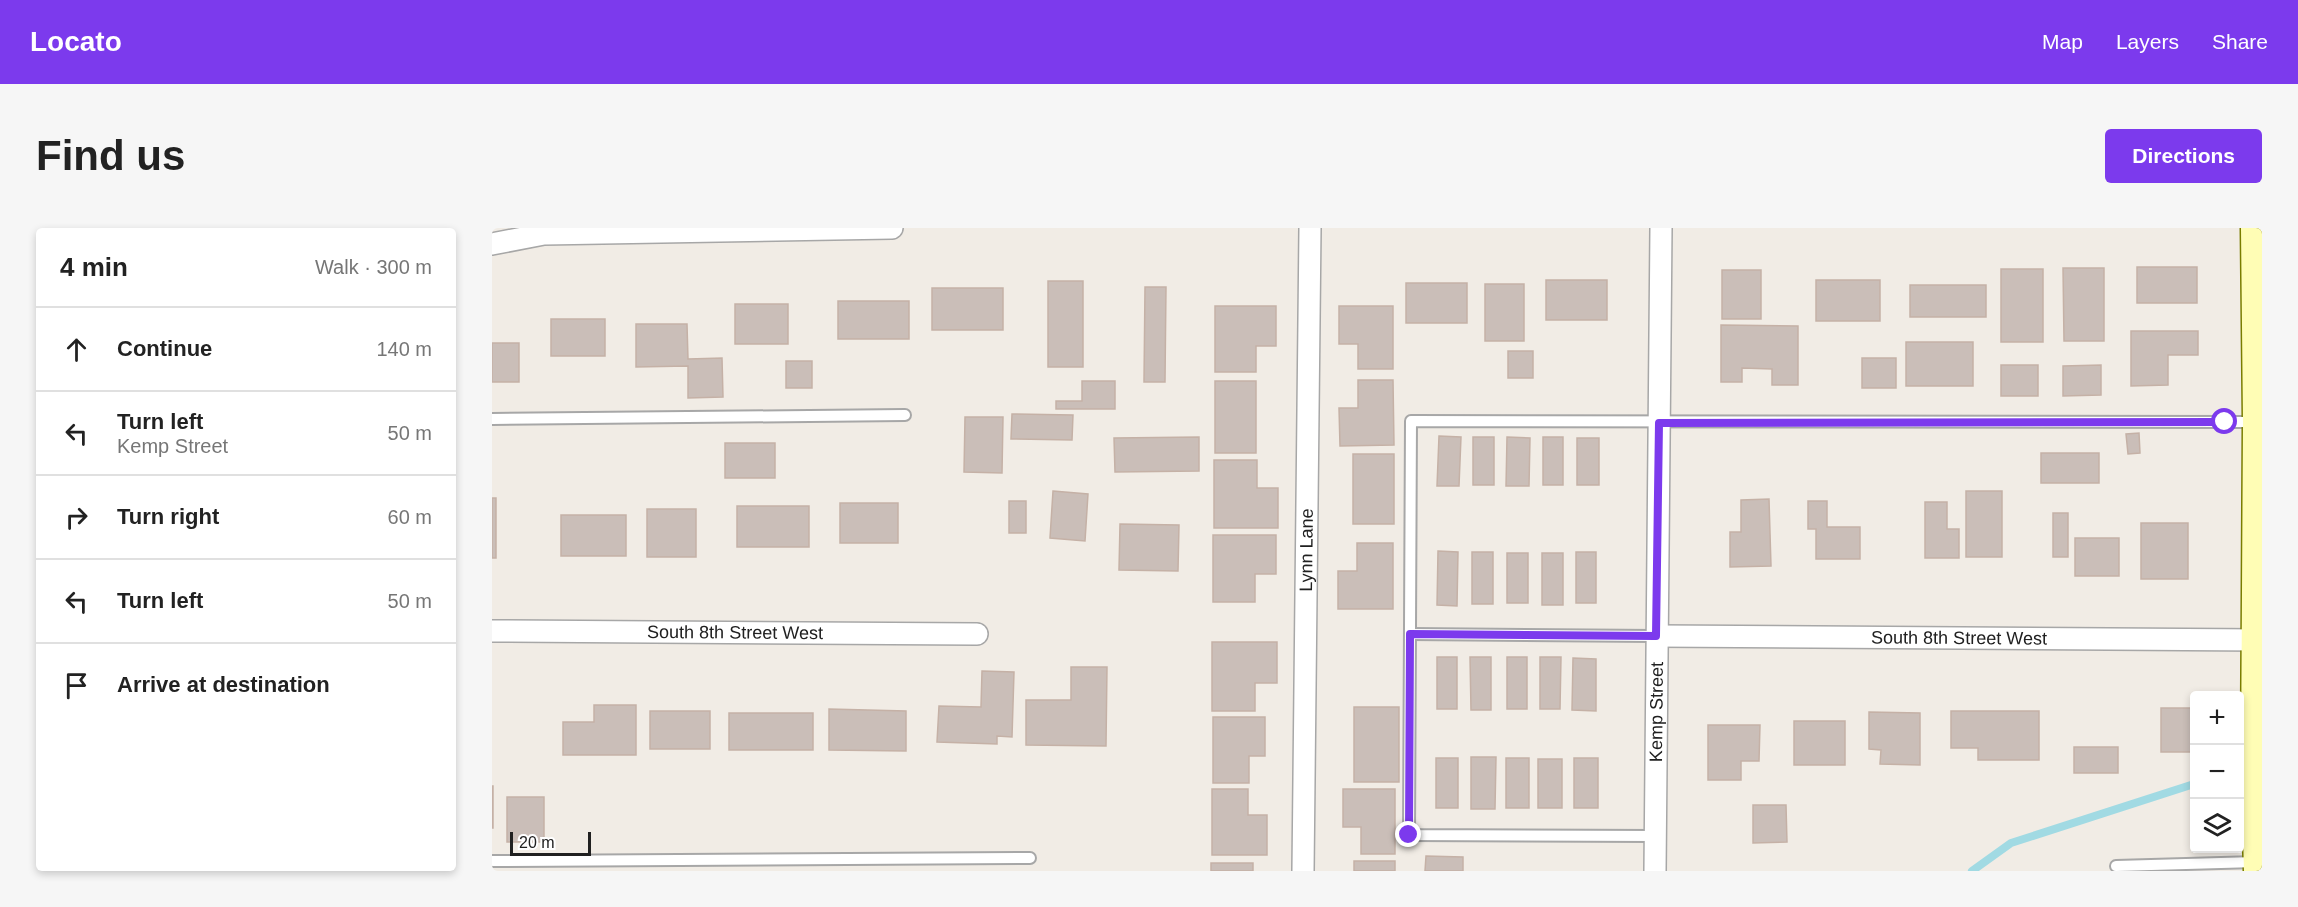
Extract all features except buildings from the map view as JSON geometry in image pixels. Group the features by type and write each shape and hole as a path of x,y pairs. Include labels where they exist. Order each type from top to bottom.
{"street":[{"path":"492,244 544,234 892,228"},
{"name":"Lynn Lane","path":"1303,871 1310,228"},
{"name":"Kemp Street","path":"1655,871 1661,228"},
{"path":"2256,228 2260,422 2260,865"},
{"name":"South 8th Street West","path":"492,631 976,634"},
{"name":"South 8th Street West","path":"1656,636 2259,640"}],"lane":[{"path":"492,419 905,415"},
{"path":"1655,836 1409,835 1411,421 2260,422"},
{"path":"1410,634 1656,636"},
{"path":"492,861 1030,858"},
{"path":"2116,866 2260,865"}],"waterway":[{"path":"1972,871 2011,843 2190,785"}],"route":[{"path":"1409,835 1410,634 1656,636 1659,423 2225,422"}]}
